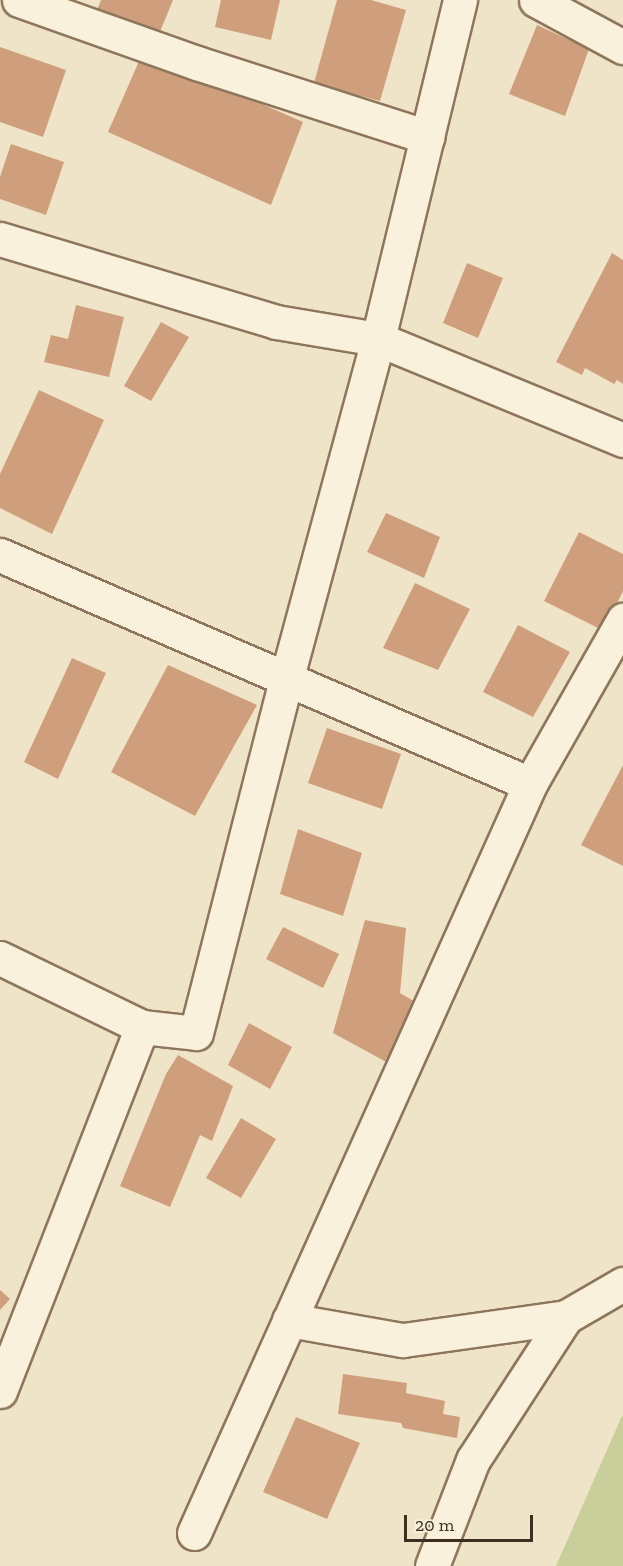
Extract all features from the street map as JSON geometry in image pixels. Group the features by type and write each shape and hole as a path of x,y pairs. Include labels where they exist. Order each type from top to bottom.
{"street":[{"path":"19,0 197,63 427,137"},
{"path":"0,958 142,1027 196,1033 287,677 378,339 460,0"},
{"path":"536,0 623,47"},
{"path":"0,239 276,322 378,339 623,440"},
{"path":"0,555 287,677 530,784"},
{"path":"194,1533 530,784 623,620"},
{"path":"0,1391 142,1027"},
{"path":"289,1320 403,1340 566,1317 623,1284"},
{"path":"432,1566 473,1460 566,1317"}],"green space":[{"path":"623,1416 623,1566 556,1566 621,1418"}],"building":[{"path":"101,0 173,0 157,39 96,13"},
{"path":"221,0 280,0 271,40 215,27"},
{"path":"337,0 371,0 406,10 380,101 314,83"},
{"path":"537,25 589,49 565,116 509,94"},
{"path":"0,47 66,70 43,137 0,122"},
{"path":"143,52 303,122 271,205 108,132"},
{"path":"11,144 64,162 46,215 0,199 0,177"},
{"path":"612,253 623,260 623,384 617,380 614,384 585,368 582,375 556,362"},
{"path":"467,263 503,278 478,338 443,323"},
{"path":"76,305 124,317 109,377 44,362 51,335 68,339"},
{"path":"161,322 189,337 151,401 124,386"},
{"path":"39,390 104,420 52,534 0,508 0,474"},
{"path":"386,513 440,537 424,578 367,552"},
{"path":"579,532 623,554 623,591 604,631 544,601"},
{"path":"415,583 470,609 438,670 383,648"},
{"path":"518,625 570,652 533,717 483,692"},
{"path":"72,658 106,673 58,779 24,762"},
{"path":"168,665 257,705 195,816 111,772"},
{"path":"327,728 401,754 382,809 308,783"},
{"path":"623,765 623,866 581,845"},
{"path":"298,829 362,853 343,916 280,894"},
{"path":"365,920 406,928 400,993 424,1007 401,1070 333,1033"},
{"path":"283,927 339,954 323,988 266,959"},
{"path":"249,1023 292,1047 270,1089 228,1065"},
{"path":"178,1055 233,1086 212,1141 200,1135 170,1207 120,1186 166,1074"},
{"path":"241,1118 276,1139 241,1198 206,1178"},
{"path":"0,1290 10,1299 0,1310"},
{"path":"343,1374 407,1383 406,1393 445,1401 443,1414 460,1417 457,1438 403,1428 401,1423 338,1414"},
{"path":"296,1417 360,1443 327,1519 263,1492"}]}
